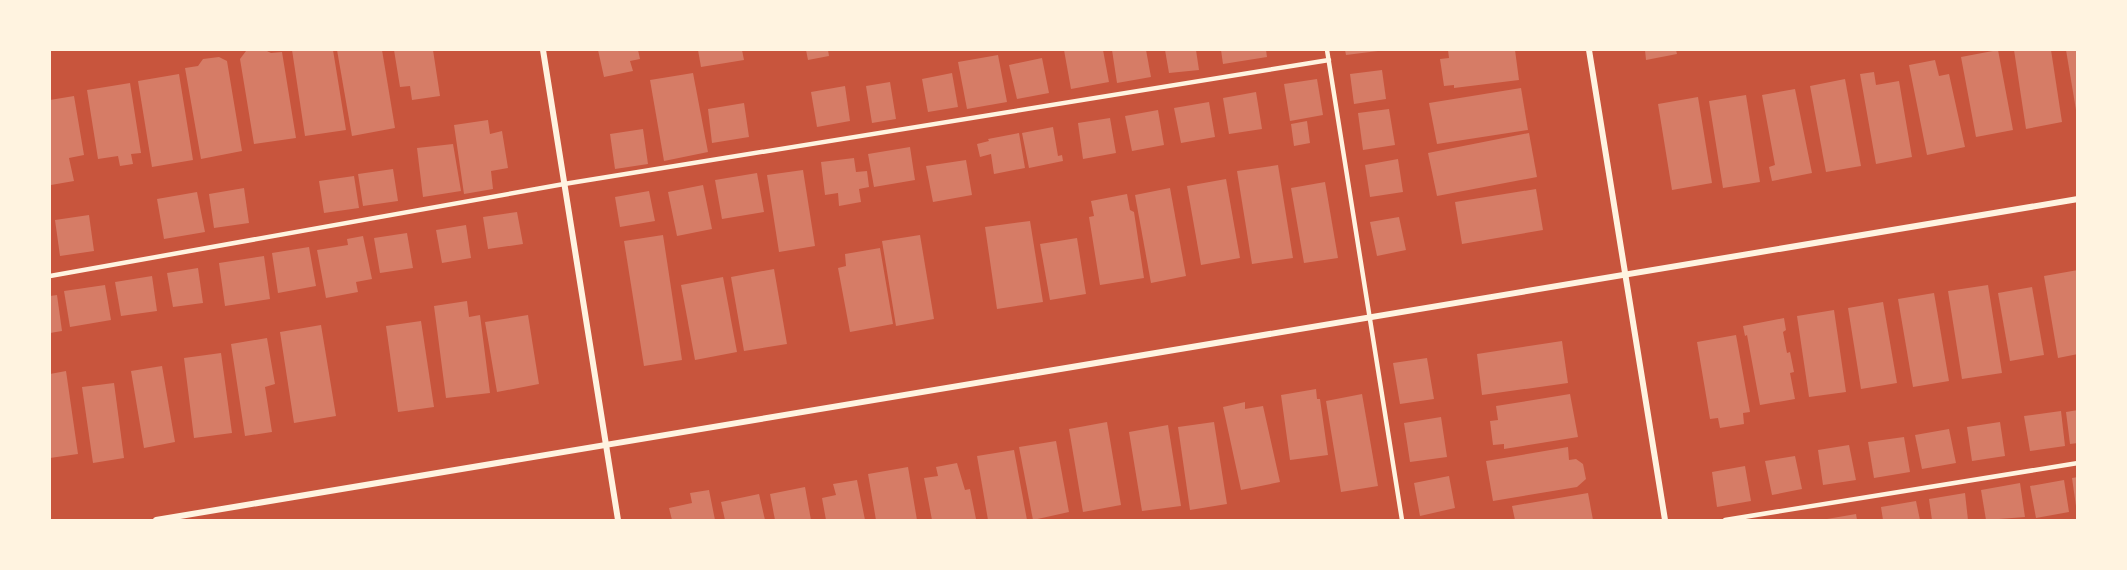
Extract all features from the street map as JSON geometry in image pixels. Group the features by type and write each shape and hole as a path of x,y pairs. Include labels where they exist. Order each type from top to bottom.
{"street":[{"path":"543,50 618,520"},
{"path":"1589,50 1665,520"},
{"path":"156,520 2078,199"}],"lane":[{"path":"1327,50 1402,520"},
{"path":"50,276 564,184 1329,60"},
{"path":"1725,520 2078,463"}],"building":[{"path":"265,50 271,53 282,52 296,138 254,144 240,59 246,51"},
{"path":"292,50 333,50 346,130 305,136"},
{"path":"337,50 382,50 395,128 352,136"},
{"path":"394,50 433,50 440,96 412,100 410,86 400,87"},
{"path":"598,50 638,50 640,59 630,61 633,71 604,77"},
{"path":"698,50 742,50 744,60 701,67"},
{"path":"806,50 828,50 829,56 808,60"},
{"path":"1064,50 1103,50 1109,82 1071,89"},
{"path":"1112,50 1146,50 1151,77 1117,83"},
{"path":"1165,50 1196,50 1199,70 1169,73"},
{"path":"1221,50 1266,50 1267,57 1223,64"},
{"path":"1345,50 1378,50 1378,51 1346,55"},
{"path":"1448,50 1515,50 1519,80 1454,88 1454,85 1444,86 1440,59 1449,58"},
{"path":"1645,50 1676,50 1677,54 1646,60"},
{"path":"1998,50 2013,130 1976,137 1961,57"},
{"path":"2014,50 2051,50 2062,122 2026,129"},
{"path":"2066,50 2078,50 2078,110 2076,110"},
{"path":"998,55 1007,102 967,109 958,62"},
{"path":"219,57 227,61 242,151 201,159 185,68 198,66 203,59"},
{"path":"1042,58 1049,93 1017,99 1009,65"},
{"path":"1935,60 1939,76 1949,74 1965,147 1927,155 1909,65"},
{"path":"1382,70 1386,99 1354,104 1350,74"},
{"path":"1874,72 1876,85 1899,81 1912,157 1876,164 1860,74"},
{"path":"693,73 708,152 664,161 650,80"},
{"path":"952,73 958,107 928,112 922,79"},
{"path":"179,74 193,160 152,167 138,81"},
{"path":"1317,79 1323,115 1290,121 1284,84"},
{"path":"1845,79 1861,166 1826,172 1810,86"},
{"path":"890,82 896,119 872,123 866,86"},
{"path":"130,83 141,153 131,154 133,164 120,166 118,156 98,159 87,90"},
{"path":"845,86 850,121 817,127 811,92"},
{"path":"1521,88 1528,130 1437,144 1429,103"},
{"path":"1795,89 1812,173 1772,181 1769,167 1775,165 1762,95"},
{"path":"1256,92 1262,129 1229,134 1223,98"},
{"path":"1746,95 1760,182 1723,188 1709,101"},
{"path":"74,96 84,155 69,158 74,181 51,185 50,100"},
{"path":"1698,97 1712,183 1672,190 1658,104"},
{"path":"1209,102 1215,137 1181,143 1174,108"},
{"path":"744,103 749,137 712,143 708,109"},
{"path":"1389,109 1395,145 1363,150 1358,113"},
{"path":"1158,110 1164,145 1132,151 1125,116"},
{"path":"1110,118 1116,153 1083,159 1078,123"},
{"path":"488,120 490,134 502,131 508,168 491,171 493,189 464,194 454,125"},
{"path":"1307,121 1310,143 1294,146 1291,124"},
{"path":"1053,127 1058,156 1062,155 1063,161 1029,168 1022,133"},
{"path":"643,129 648,164 615,169 610,134"},
{"path":"1019,133 1025,168 994,174 991,154 980,157 977,144 989,141 988,139"},
{"path":"1529,133 1537,177 1437,196 1428,153"},
{"path":"453,144 461,191 423,197 417,148"},
{"path":"910,147 915,180 874,187 868,154"},
{"path":"854,158 856,172 867,171 869,187 859,189 861,202 839,206 838,193 825,195 821,162"},
{"path":"1398,159 1403,192 1370,197 1365,165"},
{"path":"966,160 972,195 933,202 926,166"},
{"path":"1278,165 1293,258 1252,264 1237,171"},
{"path":"393,169 398,201 363,206 358,174"},
{"path":"803,170 815,246 779,252 767,175"},
{"path":"757,173 764,212 722,219 715,180"},
{"path":"354,176 359,208 324,213 319,181"},
{"path":"1226,179 1240,258 1201,265 1187,186"},
{"path":"1325,182 1338,258 1304,263 1291,188"},
{"path":"703,185 712,229 677,236 668,192"},
{"path":"244,188 249,223 214,228 209,194"},
{"path":"1170,188 1186,276 1151,283 1135,195"},
{"path":"1536,189 1543,230 1462,244 1455,202"},
{"path":"649,191 655,221 620,227 615,197"},
{"path":"197,192 205,232 164,239 157,199"},
{"path":"1127,194 1130,210 1134,212 1144,278 1100,285 1089,217 1094,216 1091,201"},
{"path":"517,212 523,244 488,249 483,217"},
{"path":"89,215 94,251 60,256 55,220"},
{"path":"1399,217 1406,250 1377,256 1370,222"},
{"path":"1030,221 1043,302 997,309 985,227"},
{"path":"466,225 471,258 442,263 436,230"},
{"path":"407,233 413,268 380,273 374,238"},
{"path":"663,235 682,360 644,366 624,241"},
{"path":"920,235 934,319 896,326 882,241"},
{"path":"363,236 372,279 356,282 358,292 326,298 317,250 348,245 347,239"},
{"path":"1077,238 1086,294 1050,300 1040,244"},
{"path":"309,247 316,286 278,293 272,253"},
{"path":"880,248 893,324 850,332 838,268 846,266 845,254"},
{"path":"264,256 270,299 225,306 219,263"},
{"path":"198,268 203,303 173,307 167,273"},
{"path":"774,269 787,344 744,351 731,277"},
{"path":"2078,270 2078,354 2058,358 2044,276"},
{"path":"152,276 157,311 121,316 115,282"},
{"path":"723,277 737,352 695,360 681,285"},
{"path":"105,285 111,320 70,327 64,291"},
{"path":"1988,285 2002,373 1962,379 1948,291"},
{"path":"2032,287 2044,355 2010,361 1998,293"},
{"path":"1934,293 1949,381 1913,387 1898,299"},
{"path":"57,295 62,331 50,333 50,296"},
{"path":"467,301 469,317 480,315 490,393 446,398 434,306"},
{"path":"1883,302 1897,383 1861,389 1848,308"},
{"path":"1834,310 1846,392 1809,397 1797,316"},
{"path":"528,315 539,384 497,392 485,322"},
{"path":"1784,318 1786,330 1783,332 1794,372 1790,373 1795,399 1760,405 1747,335 1745,336 1743,326"},
{"path":"421,321 434,407 398,412 386,326"},
{"path":"321,325 336,416 294,423 280,332"},
{"path":"1736,335 1750,412 1743,413 1744,424 1720,428 1718,418 1710,419 1697,342"},
{"path":"267,338 275,384 265,387 272,432 245,436 231,344"},
{"path":"1562,341 1568,383 1482,395 1477,354"},
{"path":"221,353 232,433 194,438 184,358"},
{"path":"1427,358 1434,399 1400,404 1393,363"},
{"path":"162,366 175,442 144,448 131,371"},
{"path":"66,371 78,454 50,458 50,374"},
{"path":"114,383 124,458 93,463 82,387"},
{"path":"1316,389 1317,399 1320,399 1328,455 1290,460 1281,395"},
{"path":"1362,394 1378,486 1341,492 1326,401"},
{"path":"1570,394 1578,437 1504,449 1504,444 1493,445 1490,421 1498,420 1496,406"},
{"path":"1245,402 1245,409 1263,406 1280,482 1241,490 1223,407"},
{"path":"2078,410 2078,443 2070,444 2066,412"},
{"path":"2061,411 2065,446 2030,451 2024,416"},
{"path":"1441,417 1447,457 1410,462 1404,423"},
{"path":"1107,422 1121,505 1083,512 1069,429"},
{"path":"1214,422 1227,504 1190,510 1178,427"},
{"path":"2000,422 2005,456 1972,461 1967,427"},
{"path":"1168,425 1181,506 1142,511 1129,432"},
{"path":"1949,429 1956,463 1922,469 1915,435"},
{"path":"1904,437 1910,472 1874,478 1868,442"},
{"path":"1056,441 1069,512 1033,520 1019,447"},
{"path":"1849,445 1856,480 1823,485 1818,450"},
{"path":"1568,447 1569,460 1576,459 1583,464 1586,479 1577,487 1493,501 1486,461"},
{"path":"1014,450 1027,520 988,520 977,456"},
{"path":"1795,456 1802,489 1772,495 1765,461"},
{"path":"957,463 965,490 970,489 976,519 932,520 924,478 938,476 936,467"},
{"path":"1745,466 1751,501 1717,507 1712,472"},
{"path":"908,467 917,520 876,520 868,474"},
{"path":"1449,476 1455,508 1420,516 1414,483"},
{"path":"2078,477 2078,506 2076,506 2072,478"},
{"path":"857,480 865,520 826,520 822,498 836,495 833,484"},
{"path":"2064,480 2069,512 2036,518 2030,486"},
{"path":"2020,483 2025,517 1986,520 1981,490"},
{"path":"805,487 811,520 775,520 770,494"},
{"path":"709,490 715,520 672,520 669,508 692,503 690,493"},
{"path":"1588,493 1593,520 1515,520 1512,506"},
{"path":"1965,493 1968,520 1932,520 1929,499"},
{"path":"759,494 765,520 725,520 721,502"},
{"path":"1916,501 1920,520 1883,520 1881,507"},
{"path":"1856,514 1857,520 1827,519"}]}
